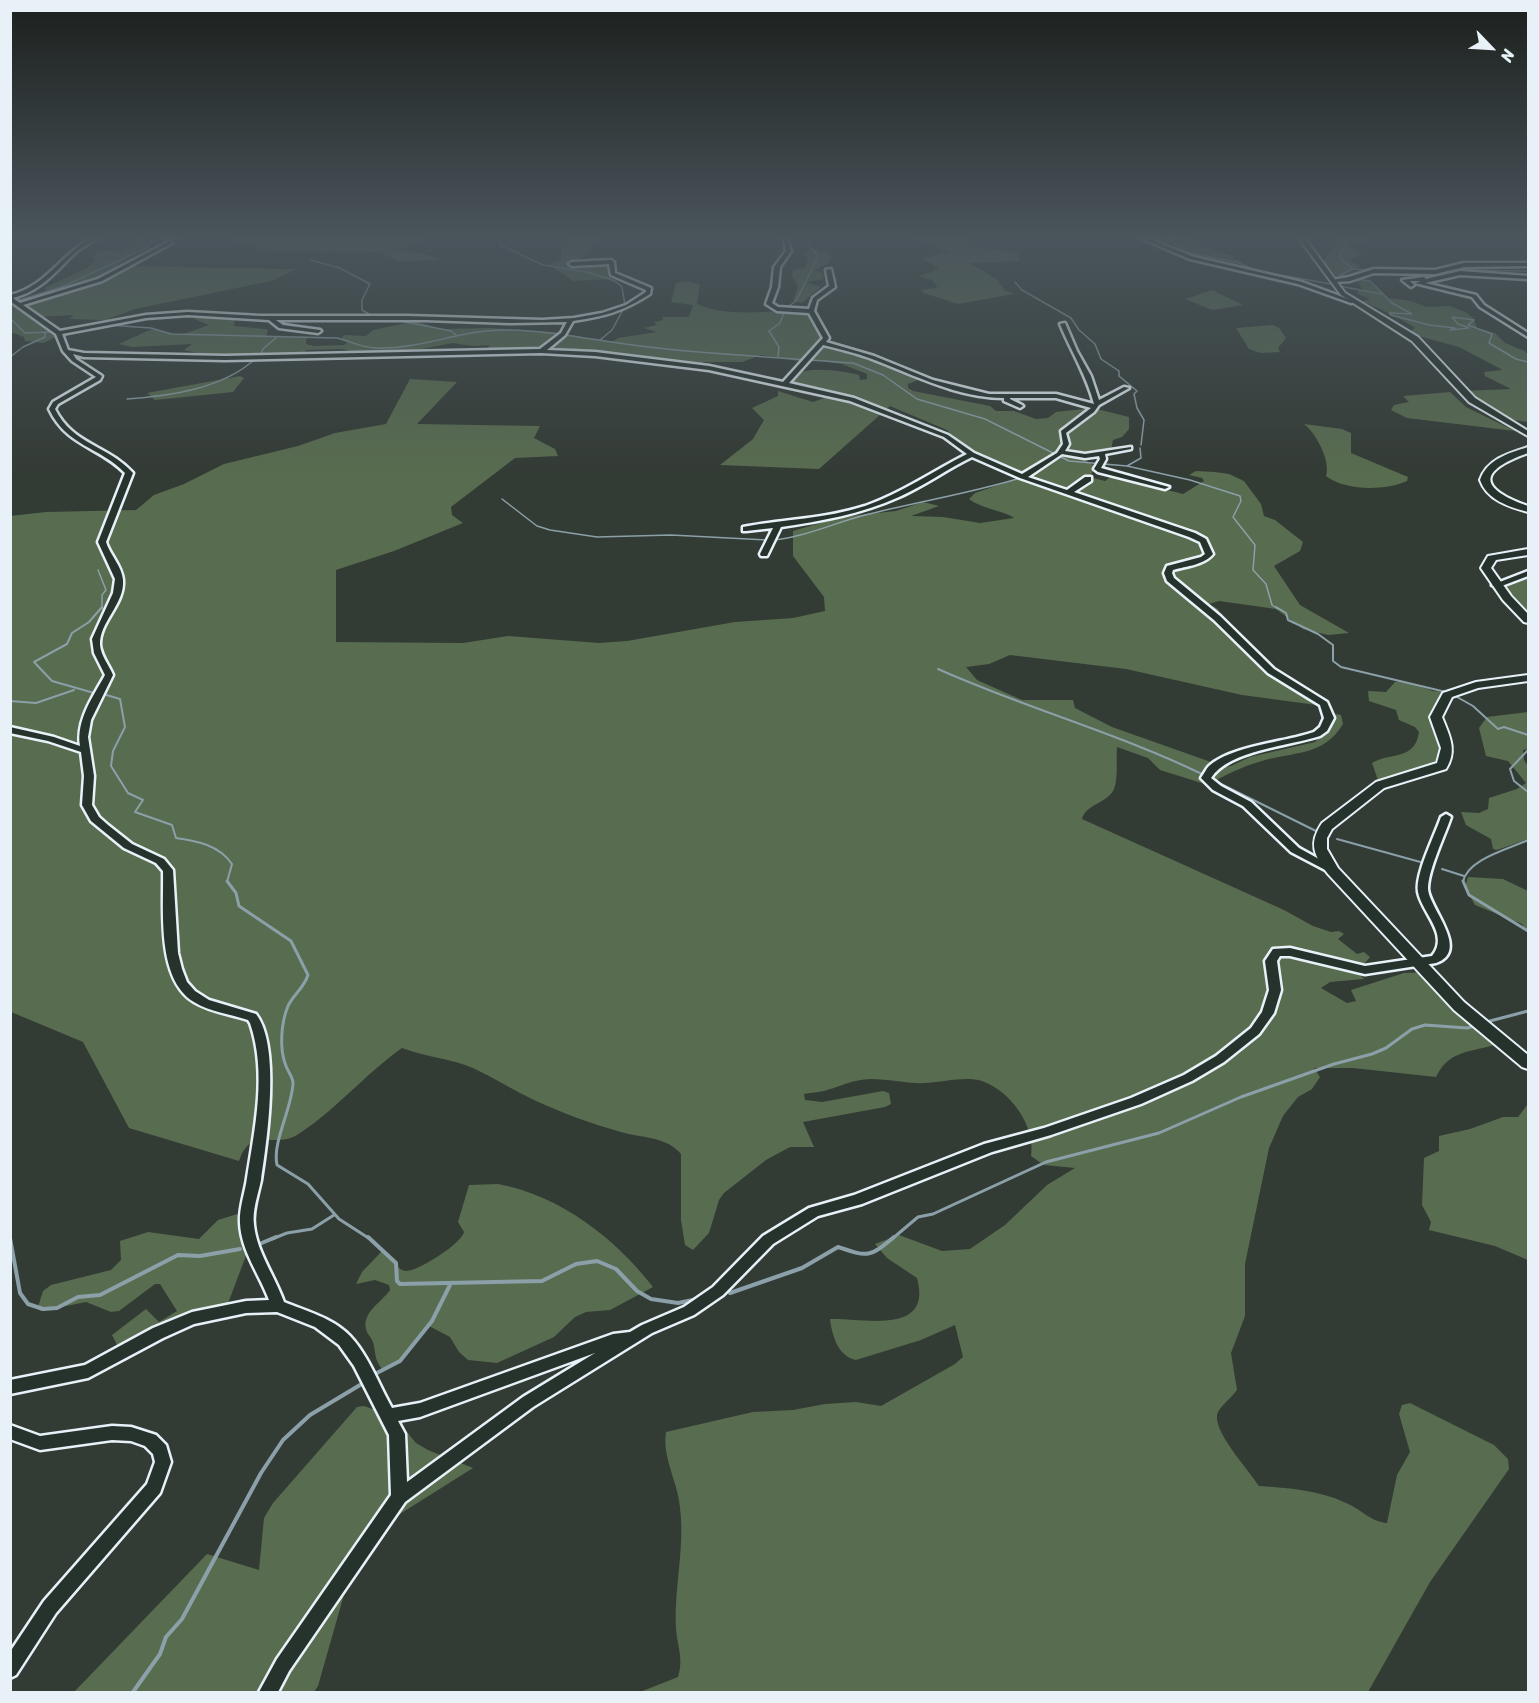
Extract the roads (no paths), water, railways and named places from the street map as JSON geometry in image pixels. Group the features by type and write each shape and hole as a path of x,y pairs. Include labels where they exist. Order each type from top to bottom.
{"main road":[{"path":"1377,316 1415,339 1472,400 1528,434"},
{"path":"1528,450 1500,460 1487,473 1484,483 1486,489 1498,498 1528,509"},
{"path":"1528,552 1502,554 1488,562 1486,568 1496,585 1528,620"},
{"path":"1527,680 1476,685 1447,695 1436,717 1447,747 1445,763 1435,770 1380,785 1328,825 1320,838 1320,849 1332,871 1459,1006 1528,1062"}],"street":[{"path":"37,316 59,333 66,351 74,360 99,376 90,384 56,403 52,409 54,414 69,434 114,460 129,473 103,537 103,546 117,571 119,585 113,607 97,636 96,646 102,666 109,675 86,720 83,750 89,776 87,805 95,819 128,846 160,861 168,870 171,944 175,967 191,994 206,1002 252,1017 257,1023 264,1060 264,1082 259,1144 247,1224 254,1252 271,1283 278,1306"},
{"path":"59,333 149,316"},
{"path":"236,316 272,321 287,317 571,320 587,316"},
{"path":"786,383 806,358 824,343 826,338 814,316"},
{"path":"1499,316 1528,335"},
{"path":"541,351 563,333 571,320"},
{"path":"272,321 281,327 318,331"},
{"path":"1063,324 1088,376 1097,405"},
{"path":"824,343 873,357 916,375 989,396 1061,397 1097,405"},
{"path":"66,351 98,356 164,354 234,358 541,351 595,354 689,365 786,383 852,399 946,436 972,454 1022,477 1177,529 1203,541 1209,554 1204,559 1170,568 1168,573 1170,579 1217,618 1271,671 1326,707 1327,723 1317,734 1231,757 1206,776 1217,788 1256,812 1295,850 1332,871"},
{"path":"916,375 922,387"},
{"path":"1022,477 1058,454 1066,444 1063,432 1097,405 1126,388"},
{"path":"1008,396 1006,400 1020,406"},
{"path":"1058,454 1101,460 1129,448"},
{"path":"746,529 831,516 887,500 972,454"},
{"path":"1101,460 1097,469 1100,471 1165,487"},
{"path":"1068,493 1088,479"},
{"path":"764,554 779,524"},
{"path":"1496,585 1528,573"},
{"path":"10,730 51,739 83,750"},
{"path":"268,1692 283,1665 399,1497 528,1402 634,1337 689,1311 718,1291 768,1240 814,1212 857,1200 988,1148 1046,1132 1136,1101 1188,1078 1220,1059 1255,1031 1268,1013 1275,990 1271,961 1277,952 1290,952 1365,970 1436,959 1444,944 1423,891 1446,817"},
{"path":"10,1387 88,1371 158,1333 192,1318 246,1307 278,1306 320,1323 344,1340 367,1374 397,1434 399,1497"},
{"path":"388,1416 420,1410 613,1340 634,1337"},
{"path":"10,1432 40,1443 104,1434 131,1434 150,1440 160,1450 163,1462 154,1488 50,1607 10,1669"}],"waterway":[{"path":"600,340 612,330 619,316"},
{"path":"778,356 779,347 769,331 780,323 783,316"},
{"path":"1068,316 1095,344 1101,359 1119,371 1119,376 1137,391 1134,394 1137,408 1144,420 1141,445"},
{"path":"1397,316 1429,325 1455,328 1450,330 1469,328 1458,324 1452,317 1474,320 1468,325 1492,334 1489,343 1516,359 1528,362"},
{"path":"10,318 25,333 50,332"},
{"path":"396,320 451,331 456,335"},
{"path":"108,325 151,328 171,334 337,338 376,348 409,346 474,333 507,330 730,355 853,363 883,375 917,399 985,419 1069,461 1127,466"},
{"path":"10,357 23,347 45,337 45,333"},
{"path":"260,356 263,349 277,337"},
{"path":"127,399 177,393 211,384 241,370 254,360"},
{"path":"1127,466 1141,458 1140,448"},
{"path":"1044,461 1054,454"},
{"path":"1127,466 1190,480 1240,496 1241,501 1233,517 1255,545 1253,570 1266,584 1272,605 1278,609"},
{"path":"773,540 808,533 865,515 1017,479"},
{"path":"502,499 537,526 550,530 597,537 671,535 767,540"},
{"path":"98,570 106,590 102,595 102,607"},
{"path":"94,693 52,681 34,662 67,644 72,633 89,622 102,607"},
{"path":"1276,607 1286,613 1288,620 1318,634 1333,645 1333,661 1341,667 1446,692"},
{"path":"938,669 1138,746 1204,775"},
{"path":"10,701 36,703 74,690"},
{"path":"103,694 120,699 125,727 113,751 111,766 128,793 143,800 135,812 172,825 176,838 200,843 221,852 232,864 227,881"},
{"path":"1457,697 1473,706 1498,729 1504,727 1528,735"},
{"path":"1528,750 1510,769 1514,781 1528,792"},
{"path":"1215,781 1320,833"},
{"path":"1337,839 1424,863"},
{"path":"1463,881 1466,874 1480,861 1528,840"},
{"path":"1442,869 1464,876"},
{"path":"227,881 236,893 239,906 291,941 308,975 288,1006 282,1028 284,1059 293,1083 277,1146 277,1165 308,1184 339,1219 370,1239"},
{"path":"1463,881 1469,895 1528,931"},
{"path":"1490,1021 1528,1011"},
{"path":"892,1239 918,1217 933,1214 1046,1162 1159,1133 1241,1097 1334,1064 1372,1054 1386,1048 1412,1029 1425,1025 1467,1028 1475,1026"},
{"path":"272,1239 287,1233 312,1229 334,1215"},
{"path":"257,1245 276,1237"},
{"path":"368,1237 396,1263 397,1281 400,1284 542,1281 576,1264 597,1261 616,1269 637,1291 651,1299 678,1303 698,1299"},
{"path":"730,1293 802,1268 838,1247 868,1254 879,1249 894,1237"},
{"path":"10,1238 20,1293 28,1304 43,1309 57,1308 78,1297 100,1295 178,1255 200,1256 240,1249"},
{"path":"373,1375 400,1361 432,1321 450,1285"},
{"path":"133,1692 160,1654 166,1637 182,1619 261,1473 283,1440 310,1415 360,1385"}]}
